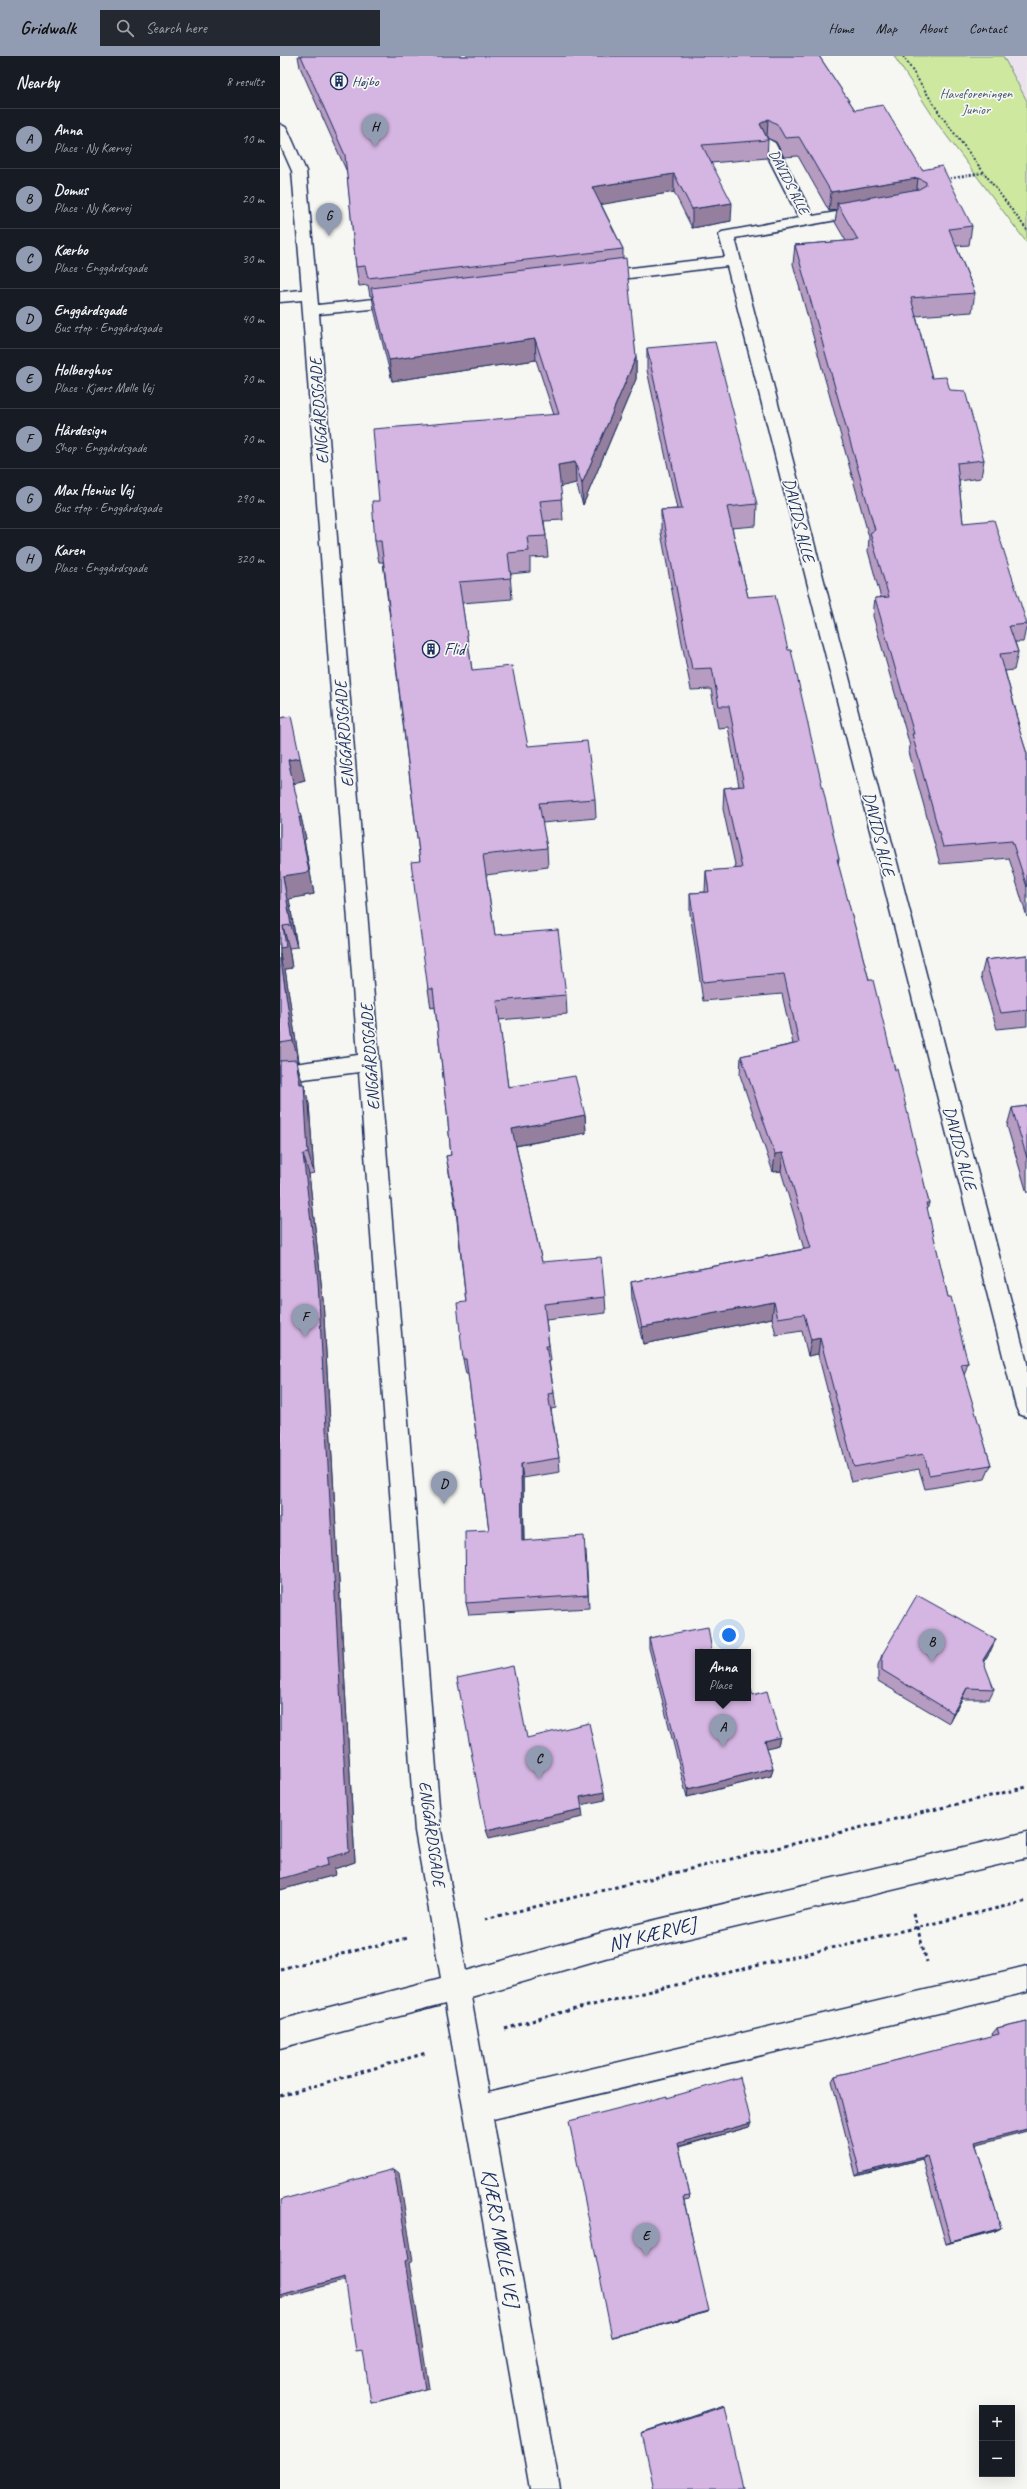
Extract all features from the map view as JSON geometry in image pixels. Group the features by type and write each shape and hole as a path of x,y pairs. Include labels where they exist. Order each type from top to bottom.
{"street":[{"name":"ENGGÅRDSGADE","path":"280,128 299,171 311,302 428,1831 457,1987"},
{"name":"DAVIDS ALLE","path":"768,142 809,222"},
{"name":"DAVIDS ALLE","path":"877,209 809,222 728,234 733,262 1027,1407"},
{"path":"576,280 733,262"},
{"path":"280,297 311,302 420,298"},
{"path":"280,1074 370,1062"},
{"name":"NY KÆRVEJ","path":"280,2034 457,1987 605,1945 1027,1845"},
{"path":"479,2109 1027,1979"},
{"name":"KJÆRS MØLLE VEJ","path":"457,1987 545,2489"}],"path":[{"path":"903,56 917,81 983,173 1027,230"},
{"path":"939,180 983,173"},
{"path":"536,1906 1027,1787"},
{"path":"901,1875 938,1999"},
{"path":"559,2013 1027,1901"},
{"path":"280,1969 355,1950"},
{"path":"280,2096 376,2069"}],"shaded area":[{"path":"1003,56 1027,56 1027,101 1024,95"}],"green space":[{"name":"Haveforeningen Junior","path":"894,56 1003,56 1027,101 1027,243 940,127"}],"building":[{"path":"301,56 819,56 855,110 883,105 922,170 942,166 972,226 949,229 975,293 911,298 932,378 946,377 950,390 965,391 984,460 957,463 963,523 994,520 1027,624 1009,626 1018,652 1000,654 1019,722 1017,722 1027,754 1027,887 1012,841 943,847 912,734 914,734 875,598 889,597 870,533 875,530 795,245 858,240 837,203 919,189 926,185 926,182 918,178 831,192 799,137 785,138 777,124 768,119 760,124 768,140 702,145 732,203 692,209 674,174 592,187 623,249 368,278 365,266 356,267 345,155"},
{"path":"626,258 636,357 582,484 575,462 558,465 562,499 540,501 546,536 527,537 529,551 508,553 511,578 459,582 472,670 512,666 528,746 587,741 595,799 539,803 547,848 483,855 495,935 558,930 566,995 497,1001 508,1087 575,1076 585,1115 512,1129 542,1262 601,1257 605,1297 544,1304 549,1346 546,1346 554,1393 548,1394 559,1458 521,1464 522,1541 584,1536 588,1595 466,1603 465,1531 489,1530 466,1359 463,1359 457,1303 466,1302 456,1205 446,1156 451,1155 433,989 428,989 411,862 420,861 381,541 375,541 372,501 379,501 373,429 559,414 535,339 389,360 371,288"},
{"path":"715,342 757,504 727,507 748,597 775,595 788,650 791,650 839,859 837,859 869,980 873,980 895,1070 897,1069 929,1203 926,1203 948,1297 951,1297 968,1363 961,1364 991,1465 929,1475 924,1454 854,1467 820,1338 811,1340 804,1314 778,1318 774,1302 642,1327 631,1282 811,1248 783,1153 775,1154 741,1056 799,1043 784,974 703,982 690,893 709,892 706,871 742,868 724,788 744,786 729,706 719,706 712,668 692,669 661,510 682,509 647,348"},
{"path":"291,716 300,758 288,760 301,817 299,817 309,872 283,876 291,925 283,926 286,947 280,948 280,718"},
{"path":"280,954 293,1041 280,1043"},
{"path":"1027,955 1027,1010 1001,1013 985,960"},
{"path":"296,1060 300,1084 304,1084 308,1153 303,1154 318,1281 349,1852 327,1858 328,1865 280,1879 280,1061"},
{"path":"1027,1106 1027,1158 1012,1108"},
{"path":"917,1595 996,1639 983,1660 994,1689 967,1688 953,1713 882,1670 882,1655"},
{"path":"708,1627 712,1649 695,1649 695,1701 751,1701 751,1688 753,1695 767,1691 780,1737 765,1741 773,1768 688,1789 649,1638"},
{"path":"513,1666 527,1738 589,1723 604,1792 580,1797 582,1809 486,1830 457,1678"},
{"path":"1027,2021 1027,2129 975,2142 1001,2228 951,2242 927,2156 860,2173 835,2076 999,2034 997,2028"},
{"path":"740,2077 751,2123 678,2143 690,2196 683,2197 709,2311 612,2337 569,2121 667,2096 667,2098"},
{"path":"394,2169 409,2259 405,2261 425,2389 371,2403 363,2350 356,2351 345,2277 280,2295 280,2200"},
{"path":"725,2406 743,2489 654,2489 642,2433"}],"place":[{"name":"Højbo","path":"339,81"},
{"name":"Karen","path":"375,147"},
{"name":"Max Henius Vej","path":"329,236"},
{"name":"Flid","path":"431,649"},
{"name":"Hårdesign","path":"305,1337"},
{"name":"Enggårdsgade","path":"444,1504"},
{"name":"Domus","path":"932,1662"},
{"name":"Anna","path":"723,1747"},
{"name":"Kærbo","path":"539,1779"},
{"name":"Holberghus","path":"646,2256"}]}
